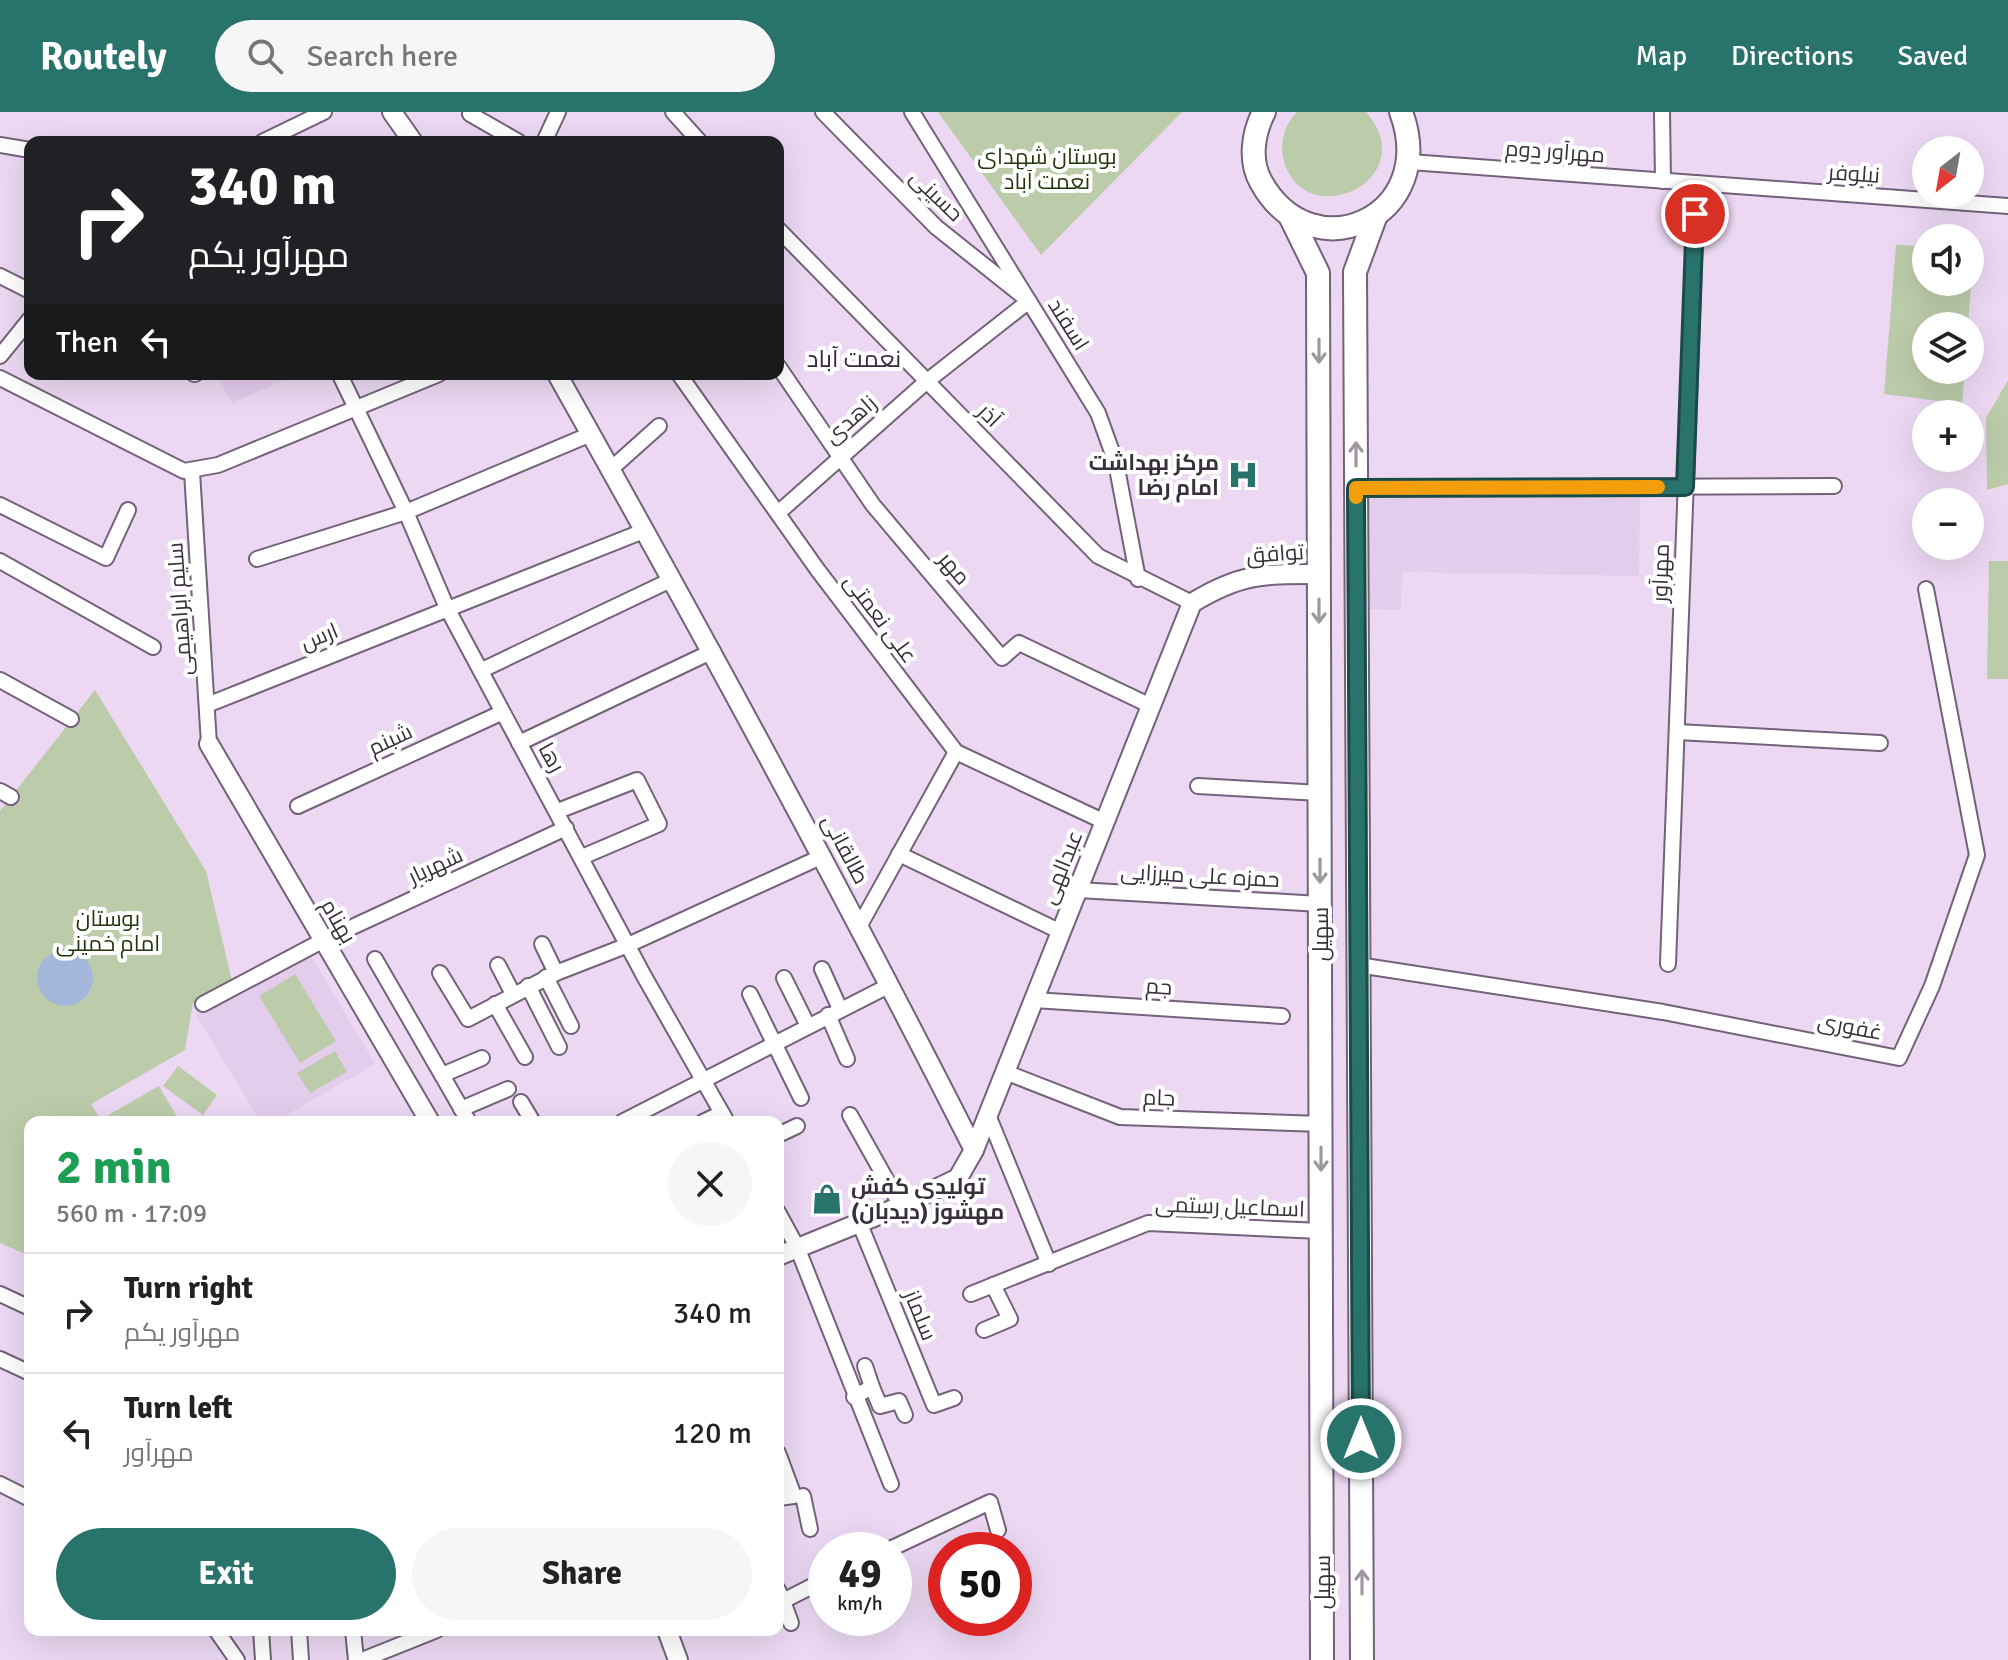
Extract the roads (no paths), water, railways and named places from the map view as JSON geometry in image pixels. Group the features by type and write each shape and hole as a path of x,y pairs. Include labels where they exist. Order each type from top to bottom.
{"main road":[{"name":"سهیل","path":"1264,112 1257,125 1253,151 1258,176 1270,198 1290,216 1318,273 1322,1660"},
{"path":"1290,216 1310,225 1333,228 1355,225 1376,215 1392,201 1404,183 1410,162 1410,135 1401,112"},
{"name":"سهیل","path":"1362,1660 1355,272 1376,215"}],"street":[{"path":"274,136 324,112"},
{"path":"392,112 409,136"},
{"path":"547,136 558,112"},
{"path":"673,112 695,136"},
{"name":"حسینی","path":"823,112 936,227 1029,301"},
{"name":"اسفند","path":"912,112 1098,413 1116,463 1138,579"},
{"path":"1662,112 1663,181"},
{"path":"470,114 508,136"},
{"path":"0,145 24,149"},
{"name":"مهرآور دوم","path":"1410,162 1697,183"},
{"name":"نیلوفر","path":"1697,183 2008,206"},
{"name":"مهرآور","path":"1668,964 1697,183"},
{"name":"آذر","path":"784,235 1098,556 1138,579 1192,603"},
{"path":"0,276 24,288"},
{"name":"زاهدی","path":"778,513 926,382 1029,301"},
{"path":"0,356 24,326"},
{"name":"مهر","path":"784,375 873,505 1002,658 1019,643 1151,706"},
{"path":"0,378 188,471 218,465 423,380"},
{"name":"رها","path":"343,380 406,512 447,608 482,670 501,713 558,811 701,1081 723,1116"},
{"name":"طالقانی","path":"560,380 713,651 860,925 974,1150"},
{"name":"علی نعمتی","path":"683,380 956,752 1105,822"},
{"path":"611,469 659,426"},
{"path":"257,559 406,512 591,434"},
{"name":"سلیم ابراهیمی","path":"188,471 209,744"},
{"path":"1356,488 1834,486"},
{"path":"0,505 106,558 128,510"},
{"name":"ارس","path":"207,705 646,530"},
{"path":"0,561 153,647"},
{"name":"توافق","path":"1192,603 1228,581 1266,574 1319,574"},
{"path":"482,670 673,579"},
{"name":"غفوری","path":"1358,965 1663,1012 1899,1058 1932,986 1977,855 1926,589"},
{"name":"عبدالهی","path":"974,1150 1192,603"},
{"path":"519,743 713,651"},
{"path":"0,680 71,719"},
{"name":"شبنم","path":"298,806 501,713"},
{"path":"1677,732 1880,743"},
{"name":"بهنام","path":"209,744 420,1116"},
{"path":"860,925 956,752"},
{"path":"558,811 637,780 659,824 582,857"},
{"path":"1198,786 1320,793"},
{"name":"شهریار","path":"203,1004 322,941 566,828"},
{"path":"899,854 1061,932"},
{"path":"440,973 468,1019 551,975 628,945 823,856"},
{"name":"حمزه علی میرزایی","path":"1078,890 1320,904"},
{"path":"542,944 571,1026"},
{"path":"375,959 465,1115 508,1089"},
{"path":"498,965 513,994"},
{"path":"822,969 847,1059"},
{"path":"784,978 808,1026"},
{"path":"647,1116 701,1081 890,985"},
{"path":"528,986 559,1047"},
{"path":"750,994 801,1098"},
{"name":"جم","path":"1034,1000 1282,1016"},
{"path":"495,1004 525,1057"},
{"path":"442,1075 482,1058"},
{"name":"جام","path":"1005,1072 1120,1117 1321,1124"},
{"path":"521,1102 529,1116"},
{"path":"850,1115 901,1206"},
{"path":"988,1115 1049,1264"},
{"path":"784,1132 797,1126"},
{"path":"784,1253 901,1206 958,1178 974,1150"},
{"name":"سلماز","path":"859,1222 934,1405 954,1398"},
{"path":"784,1223 797,1247 891,1484"},
{"name":"اسماعیل رستمی","path":"971,1294 1148,1223 1321,1231"},
{"path":"984,1330 1010,1319 993,1285"},
{"path":"0,1294 24,1305"},
{"path":"0,1359 24,1370"},
{"path":"865,1366 880,1406 899,1401 905,1415"},
{"path":"854,1397 872,1387"},
{"path":"784,1465 810,1529"},
{"path":"0,1484 24,1496"},
{"path":"784,1497 799,1496"},
{"path":"912,1539 990,1502 998,1530"},
{"path":"784,1595 808,1586"},
{"path":"784,1604 791,1623"},
{"path":"220,1636 237,1660"},
{"path":"261,1636 263,1660"},
{"path":"299,1636 301,1660"},
{"path":"354,1636 356,1660"},
{"path":"362,1660 422,1636"},
{"path":"669,1636 678,1660"}],"water":[{"path":"65,950 85,958 93,978 85,998 65,1006 45,998 37,978 45,958"}],"place":[{"name":"مرکز بهداشت امام رضا","path":"1243,475"},
{"name":"تولیدی کفش مهشوز (دیدبان)","path":"827,1199"}],"district":[{"name":"نعمت آباد","path":"854,359"}],"park label":[{"name":"بوستان شهدای نعمت آباد","path":"1047,168"},
{"name":"بوستان امام خمینی","path":"108,930"}]}
